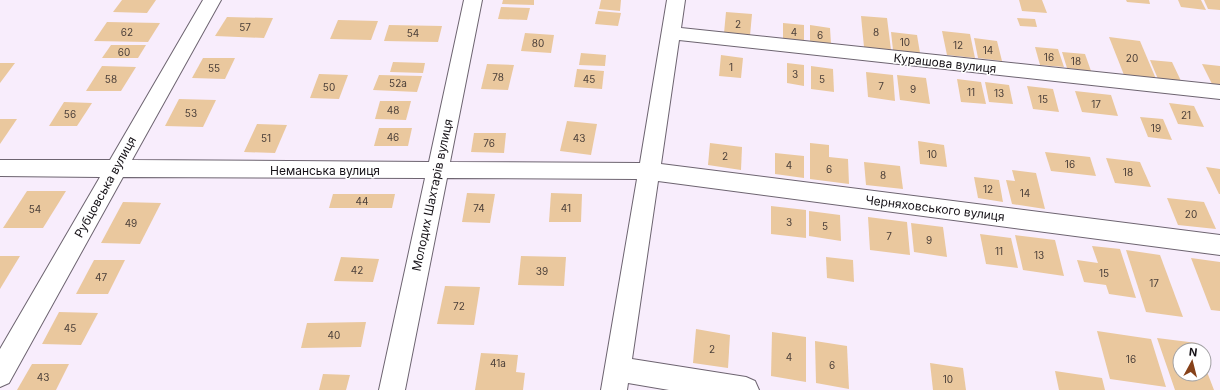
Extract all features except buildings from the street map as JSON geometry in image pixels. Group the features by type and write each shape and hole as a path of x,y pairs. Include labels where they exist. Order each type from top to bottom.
{"street":[{"name":"Рубцовська вулиця","path":"0,374 212,0"},
{"name":"Молодих Шахтарів вулиця","path":"392,390 473,0"},
{"path":"676,0 616,380 746,390"},
{"name":"Курашова вулиця","path":"671,34 1220,92"},
{"name":"Неманська вулиця","path":"0,168 650,171"},
{"name":"Черняховського вулиця","path":"650,171 1220,245"}]}
